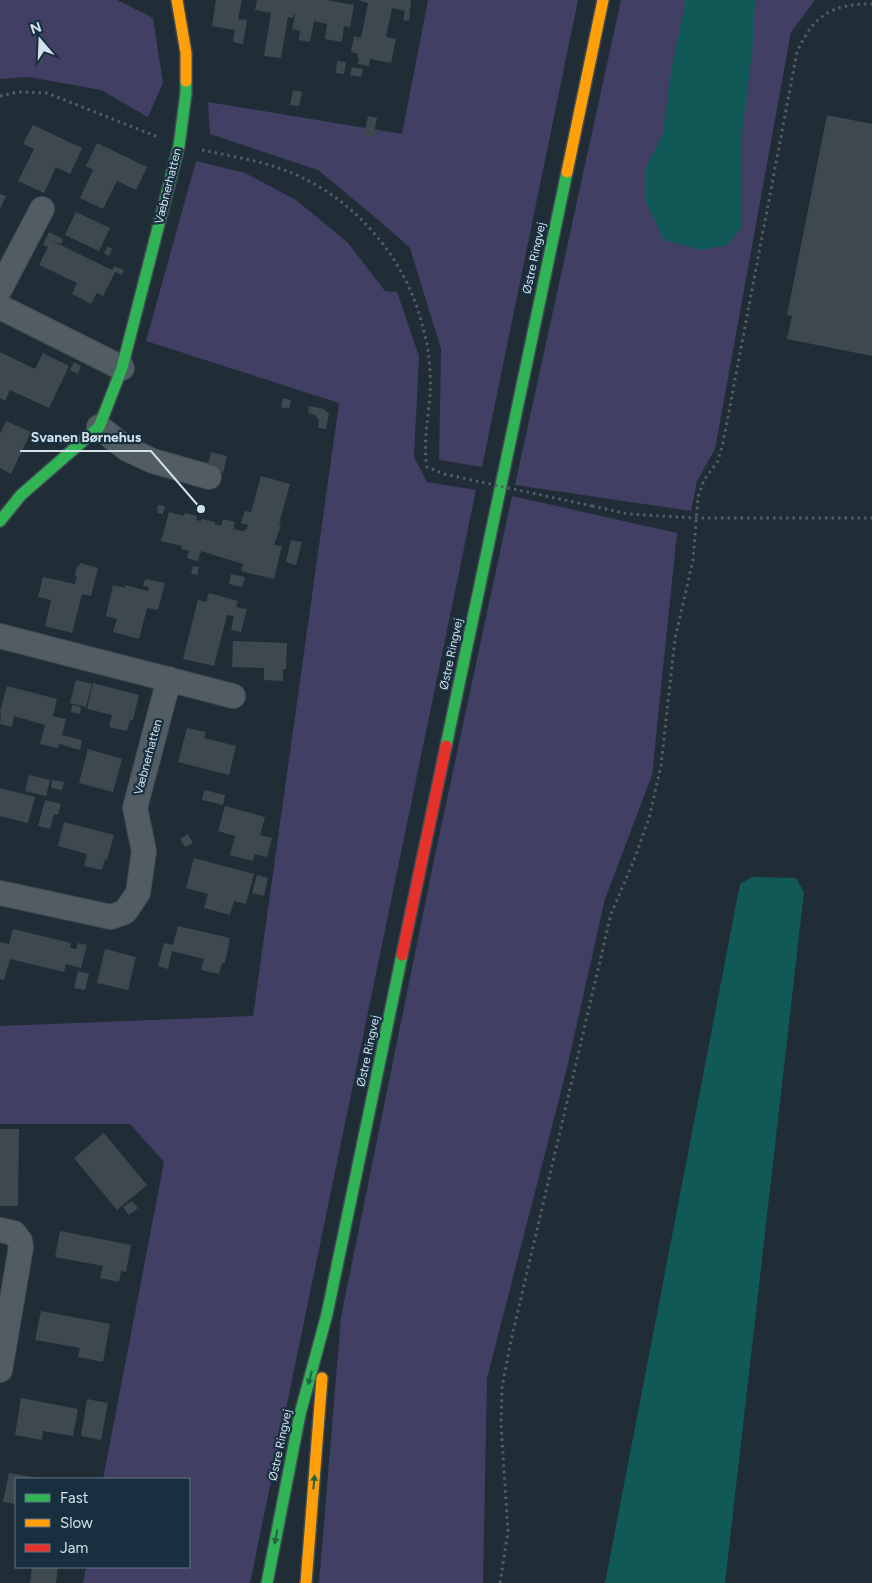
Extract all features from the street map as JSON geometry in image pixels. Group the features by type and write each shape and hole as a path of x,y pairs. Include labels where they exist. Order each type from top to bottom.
{"main road":[{"name":"Væbnerhatten","path":"0,521 21,494 99,427 122,368 179,146 186,92 186,53 177,0"},
{"name":"Østre Ringvej","path":"267,1583 300,1414 328,1314 603,0"},
{"name":"Østre Ringvej","path":"306,1583 328,1314"}],"street":[{"path":"0,289 42,209"},
{"path":"0,307 122,368"},
{"path":"99,427 127,449 153,461 209,477"},
{"path":"0,636 233,696"},
{"name":"Væbnerhatten","path":"0,893 111,917 125,912 138,893 144,851 135,808 169,679"},
{"path":"0,1230 14,1233 20,1241 21,1247 0,1370"}],"path":[{"path":"500,1583 508,1531 501,1424 502,1388 510,1345 612,914 634,860 651,809 661,766 675,639 693,560 698,497 704,480 718,461 797,52 805,36 821,16 846,5 872,4"},
{"path":"0,96 20,92 47,93 179,146 259,162 301,177 338,200 372,229 398,265 417,305 428,348 430,392 424,454 427,467 444,474 629,514 695,518 872,518"}],"shaded area":[{"path":"0,0 117,0 153,18 163,83 148,117 101,90 28,77 0,79"},
{"path":"428,0 578,0 482,467 439,460 441,349 410,248 318,170 210,134 208,102 402,134"},
{"path":"621,0 815,0 791,32 715,449 697,481 691,511 515,485"},
{"path":"686,0 755,0 753,46 742,132 742,227 727,245 701,250 664,240 646,203 646,168 663,133 671,71"},
{"path":"196,161 245,173 296,200 348,243 385,291 397,292 419,356 414,457 427,482 476,490 250,1583 83,1583 86,1568 190,1568 190,1478 103,1478 164,1162 130,1124 0,1124 0,1026 253,1016 339,403 146,341"},
{"path":"512,496 677,533 652,775 605,899 567,1068 487,1378 483,1583 319,1583 341,1317 435,855"},
{"path":"752,877 796,878 804,892 725,1583 605,1583 740,884"}],"building":[{"path":"216,0 242,0 238,19 247,20 243,44 233,42 235,30 212,26"},
{"path":"257,0 327,0 354,5 350,27 344,26 342,42 325,39 327,24 314,21 310,42 299,40 300,31 292,29 295,15 293,18 288,17 281,58 264,56 271,13 255,10"},
{"path":"358,0 411,0 409,21 403,20 405,11 392,8 386,37 396,39 391,63 370,59 369,66 358,64 358,54 351,52 354,36 361,38 368,3"},
{"path":"337,61 346,62 344,74 336,73"},
{"path":"352,67 363,69 361,77 350,75"},
{"path":"293,90 302,92 299,106 290,105"},
{"path":"827,115 872,124 872,356 787,339 792,316 787,315"},
{"path":"368,116 377,118 373,138 364,136"},
{"path":"33,125 82,148 70,174 56,167 44,193 18,181 34,149 23,144"},
{"path":"97,143 147,167 136,190 117,181 103,209 80,198 93,170 86,166"},
{"path":"0,194 6,196 0,209"},
{"path":"76,212 110,228 99,251 65,235"},
{"path":"49,232 63,239 61,244 50,240 112,270 114,266 124,270 122,275 115,272 103,296 97,293 91,304 72,294 77,283 39,265 48,247 43,245"},
{"path":"108,246 112,249 109,256 104,253"},
{"path":"0,352 35,369 43,353 69,366 49,408 10,390 5,401 0,398"},
{"path":"74,362 81,366 78,374 70,370"},
{"path":"283,398 291,400 289,409 281,407"},
{"path":"309,406 324,409 329,414 326,429 318,428 319,420 315,415 308,413"},
{"path":"6,421 31,432 11,474 0,468 0,434"},
{"path":"211,452 227,456 223,473 207,468"},
{"path":"261,476 290,484 279,524 281,525 274,545 282,546 274,579 241,571 243,564 201,551 198,561 187,558 189,551 181,549 182,546 161,541 169,512 184,516 185,513 197,516 196,520 201,521 202,519 215,522 215,524 221,526 223,519 235,522 233,529 243,531 247,529 248,525 241,523 245,511 251,512"},
{"path":"158,505 165,506 163,514 157,513"},
{"path":"291,540 302,542 296,565 286,562"},
{"path":"80,563 98,568 91,596 82,594 72,633 45,626 51,600 38,597 43,577 75,584 77,566 79,567"},
{"path":"193,566 199,567 197,575 191,574"},
{"path":"231,574 245,577 242,587 229,584"},
{"path":"145,579 165,583 158,610 147,608 139,639 113,632 117,619 106,616 113,585 125,588 125,585 148,591 149,587 143,586"},
{"path":"209,593 238,601 236,607 247,609 241,632 231,630 234,616 227,615 214,666 183,659 198,600 206,602"},
{"path":"233,641 287,643 286,669 283,669 283,681 264,680 264,668 232,667"},
{"path":"76,680 92,684 86,707 70,703"},
{"path":"93,683 139,695 133,720 130,720 127,731 109,727 112,715 87,709"},
{"path":"7,686 57,699 53,716 66,719 62,735 82,740 80,750 59,744 58,748 40,744 45,725 14,716 12,727 0,724 0,712"},
{"path":"72,705 81,707 80,714 71,712"},
{"path":"187,728 206,732 204,738 236,746 229,775 178,762"},
{"path":"88,749 122,759 113,792 79,783"},
{"path":"29,775 50,780 46,796 25,791"},
{"path":"52,780 64,782 62,790 51,788"},
{"path":"0,788 35,797 28,823 0,816"},
{"path":"204,790 225,795 223,805 202,800"},
{"path":"45,800 61,804 58,815 54,814 50,829 38,826"},
{"path":"225,806 265,817 260,835 272,838 267,857 255,854 253,861 230,855 235,836 218,831"},
{"path":"64,822 114,835 102,870 84,866 87,854 58,846"},
{"path":"188,834 193,843 185,847 180,839"},
{"path":"194,858 254,874 246,904 234,901 230,915 204,908 208,894 186,888"},
{"path":"257,875 268,878 264,896 252,893"},
{"path":"178,926 230,938 225,963 222,963 219,974 201,970 204,959 172,951 168,969 158,966 164,943 173,945"},
{"path":"13,929 71,943 70,948 76,949 78,943 87,945 81,968 66,964 64,972 10,959 4,980 0,979 0,942 9,944"},
{"path":"105,949 136,957 128,990 97,983"},
{"path":"78,971 89,974 85,990 74,988"},
{"path":"0,1129 19,1129 18,1206 0,1206"},
{"path":"104,1133 147,1185 117,1210 74,1158"},
{"path":"132,1201 138,1208 129,1215 123,1207"},
{"path":"60,1231 131,1245 126,1272 121,1271 119,1282 100,1278 103,1266 55,1257"},
{"path":"41,1311 110,1324 103,1362 78,1357 80,1348 35,1340"},
{"path":"21,1398 78,1409 73,1436 43,1431 42,1440 15,1435"},
{"path":"87,1399 108,1403 101,1440 81,1436"},
{"path":"9,1473 39,1478 15,1478 15,1504 3,1502"},
{"path":"32,1568 58,1568 56,1583 30,1583"}],"traffic: fast":[{"path":"0,521 21,495 99,427 122,368 179,146 186,81"},
{"path":"446,746 567,172"},
{"path":"267,1583 300,1414 327,1314 402,955"}],"traffic: slow":[{"path":"177,0 186,53 186,81"},
{"path":"567,172 603,0"},
{"path":"306,1583 322,1378"}],"traffic: jam":[{"path":"402,955 446,746"}],"place":[{"name":"Svanen Børnehus","path":"201,509"}]}
